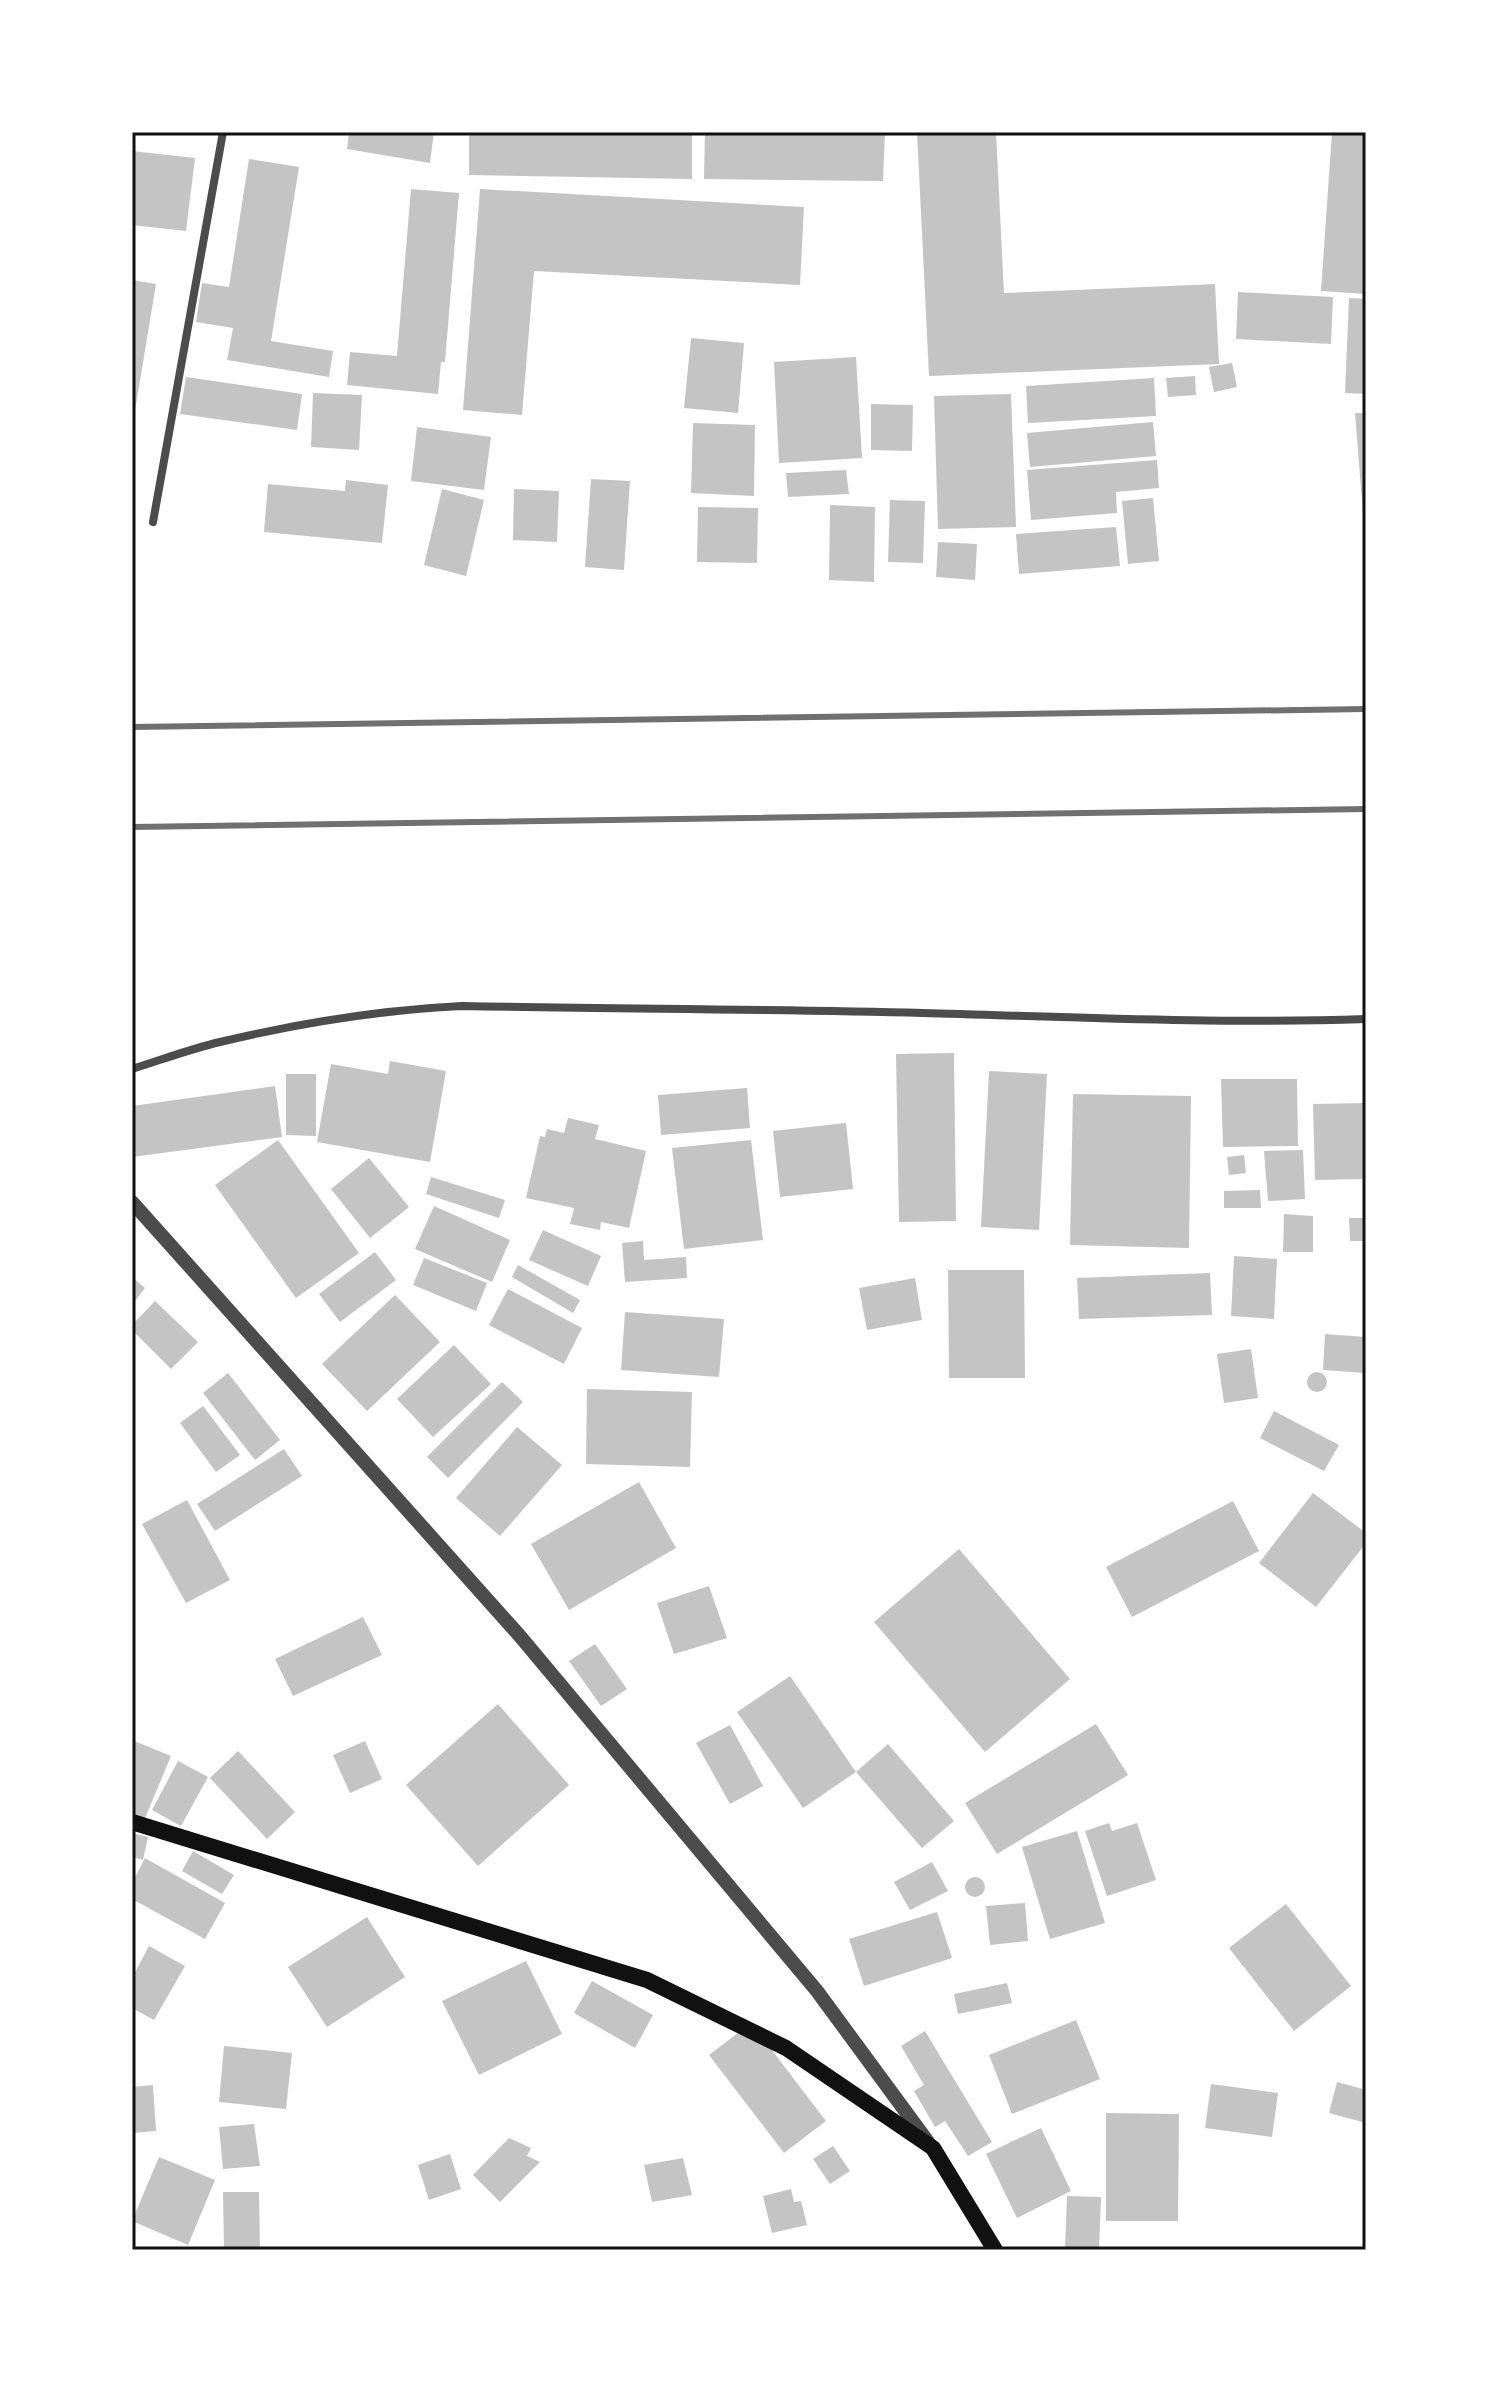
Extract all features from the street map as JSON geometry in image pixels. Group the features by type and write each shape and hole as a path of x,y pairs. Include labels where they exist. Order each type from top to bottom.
{"main road":[{"path":"132,1822 647,1980 786,2048 933,2148 995,2250"}],"street":[{"path":"153,522 223,132"},
{"path":"132,1069 218,1042 403,1009 462,1006 1275,1022 1366,1019"},
{"path":"132,1202 519,1635 817,1991 933,2148"}],"building":[{"path":"349,132 434,132 430,163 347,149"},
{"path":"469,132 692,132 692,179 469,175"},
{"path":"705,132 885,132 883,181 704,179"},
{"path":"917,132 996,132 1004,293 1215,284 1219,364 929,376"},
{"path":"1332,132 1366,132 1366,294 1321,291"},
{"path":"132,151 195,158 186,231 132,225"},
{"path":"249,159 299,167 271,341 333,351 329,377 227,360 233,328 196,322 202,283 229,287"},
{"path":"411,189 459,193 445,362 441,362 438,394 347,385 350,352 397,356"},
{"path":"480,189 804,207 800,285 534,271 522,415 463,410"},
{"path":"132,280 156,284 134,417 132,417"},
{"path":"1238,292 1333,297 1331,344 1236,339"},
{"path":"1349,298 1366,299 1366,394 1345,393"},
{"path":"691,338 744,343 738,413 684,408"},
{"path":"856,357 862,458 779,463 774,362"},
{"path":"1232,363 1237,387 1214,392 1209,367"},
{"path":"1195,376 1196,395 1168,397 1166,378"},
{"path":"186,377 302,394 297,430 180,414"},
{"path":"1154,378 1156,416 1028,423 1026,386"},
{"path":"313,393 362,395 359,450 311,447"},
{"path":"1011,394 1016,527 938,529 934,396"},
{"path":"871,404 913,405 912,451 871,450"},
{"path":"1355,413 1366,413 1366,527 1364,527"},
{"path":"1153,422 1156,456 1030,467 1027,433"},
{"path":"693,423 755,425 754,496 691,493"},
{"path":"417,427 491,437 484,490 411,481"},
{"path":"1157,460 1159,488 1116,492 1117,513 1031,520 1027,470"},
{"path":"846,470 849,494 788,497 786,473"},
{"path":"591,479 630,481 624,570 585,567"},
{"path":"346,480 388,485 382,543 264,532 268,484 345,491"},
{"path":"442,489 484,500 466,576 424,565"},
{"path":"514,489 559,491 557,542 513,540"},
{"path":"1153,498 1159,561 1128,564 1122,501"},
{"path":"890,500 925,501 923,563 888,562"},
{"path":"830,505 875,507 874,582 829,580"},
{"path":"698,507 758,508 757,563 697,562"},
{"path":"1116,527 1120,566 1019,574 1016,534"},
{"path":"938,542 977,544 975,580 936,577"},
{"path":"954,1053 956,1221 899,1222 896,1054"},
{"path":"390,1061 446,1071 430,1162 317,1142 331,1064 388,1074"},
{"path":"989,1071 1047,1074 1039,1230 981,1227"},
{"path":"286,1074 316,1074 316,1136 286,1135"},
{"path":"1221,1079 1297,1079 1298,1146 1223,1147"},
{"path":"275,1086 282,1137 132,1157 132,1106"},
{"path":"747,1088 750,1128 661,1135 658,1095"},
{"path":"1073,1094 1191,1096 1189,1248 1070,1245"},
{"path":"1366,1103 1366,1179 1315,1180 1313,1104"},
{"path":"568,1118 599,1125 595,1139 646,1151 629,1228 601,1222 600,1230 570,1224 574,1208 526,1198 540,1136 545,1137 547,1129 564,1133"},
{"path":"846,1123 853,1189 780,1197 773,1131"},
{"path":"278,1140 359,1253 296,1298 215,1185"},
{"path":"751,1140 763,1240 684,1249 672,1148"},
{"path":"1303,1150 1305,1199 1268,1201 1264,1151"},
{"path":"1244,1155 1246,1173 1229,1175 1227,1157"},
{"path":"369,1158 409,1207 370,1238 331,1189"},
{"path":"431,1177 505,1200 499,1218 426,1194"},
{"path":"1260,1190 1261,1208 1224,1208 1224,1191"},
{"path":"434,1206 510,1240 492,1282 415,1249"},
{"path":"1284,1214 1313,1216 1313,1252 1283,1252"},
{"path":"1349,1218 1366,1218 1366,1241 1350,1241"},
{"path":"543,1230 601,1256 588,1286 529,1260"},
{"path":"643,1241 644,1260 686,1257 687,1278 625,1282 622,1243"},
{"path":"375,1252 396,1280 340,1322 319,1294"},
{"path":"1234,1256 1277,1259 1274,1319 1231,1316"},
{"path":"424,1258 487,1283 476,1311 413,1285"},
{"path":"518,1265 580,1300 573,1313 512,1277"},
{"path":"948,1270 1024,1270 1025,1378 949,1378"},
{"path":"1210,1273 1212,1315 1079,1319 1077,1278"},
{"path":"132,1277 145,1288 132,1305"},
{"path":"915,1278 922,1320 867,1330 859,1288"},
{"path":"508,1289 582,1328 564,1364 489,1325"},
{"path":"395,1295 440,1342 367,1411 322,1364"},
{"path":"155,1301 198,1342 171,1369 132,1330 132,1325"},
{"path":"625,1312 724,1319 719,1377 621,1370"},
{"path":"1325,1334 1366,1337 1366,1373 1323,1370"},
{"path":"454,1345 491,1384 433,1437 397,1399"},
{"path":"1251,1349 1258,1398 1224,1403 1217,1354"},
{"path":"1317,1372 1324,1375 1327,1382 1324,1389 1317,1392 1310,1389 1307,1382 1310,1375"},
{"path":"228,1373 280,1440 255,1460 203,1393"},
{"path":"502,1382 523,1402 448,1478 427,1457"},
{"path":"587,1389 692,1392 690,1467 586,1464"},
{"path":"203,1406 240,1455 216,1472 180,1423"},
{"path":"1274,1411 1339,1445 1324,1471 1260,1438"},
{"path":"517,1427 562,1465 500,1536 456,1498"},
{"path":"284,1449 302,1476 215,1531 197,1504"},
{"path":"639,1482 676,1548 569,1610 531,1544"},
{"path":"1313,1493 1366,1533 1366,1543 1316,1607 1259,1563"},
{"path":"187,1500 230,1580 186,1603 142,1524"},
{"path":"1233,1501 1259,1551 1132,1617 1106,1567"},
{"path":"959,1549 1070,1679 985,1752 874,1622"},
{"path":"709,1586 727,1638 674,1654 657,1603"},
{"path":"363,1617 382,1655 293,1696 275,1659"},
{"path":"595,1644 627,1689 601,1706 569,1661"},
{"path":"790,1676 856,1772 803,1808 737,1712"},
{"path":"498,1704 569,1785 478,1866 406,1785"},
{"path":"1096,1724 1128,1775 997,1854 965,1803"},
{"path":"730,1725 763,1786 730,1804 696,1743"},
{"path":"132,1740 171,1756 143,1823 132,1819"},
{"path":"365,1741 382,1779 350,1793 333,1755"},
{"path":"888,1744 954,1821 922,1848 856,1772"},
{"path":"238,1751 295,1812 267,1839 210,1778"},
{"path":"178,1761 208,1777 181,1826 152,1810"},
{"path":"1109,1823 1112,1831 1137,1823 1156,1880 1107,1896 1085,1831"},
{"path":"1077,1831 1105,1923 1050,1939 1022,1847"},
{"path":"132,1833 148,1837 143,1860 132,1857"},
{"path":"193,1851 234,1875 222,1894 182,1871"},
{"path":"145,1858 225,1903 205,1939 132,1899 132,1883"},
{"path":"932,1862 948,1891 910,1910 894,1882"},
{"path":"975,1877 982,1880 985,1887 982,1894 975,1897 968,1894 965,1887 968,1880"},
{"path":"1025,1903 1028,1941 990,1945 986,1906"},
{"path":"1286,1904 1351,1986 1294,2031 1229,1948"},
{"path":"937,1912 952,1958 864,1986 849,1939"},
{"path":"367,1917 405,1977 327,2027 288,1967"},
{"path":"149,1946 185,1966 154,2020 132,2008 132,1978"},
{"path":"526,1961 562,2034 479,2075 442,2001"},
{"path":"592,1981 653,2015 635,2048 574,2013"},
{"path":"1007,1983 1012,2003 958,2014 954,1994"},
{"path":"1076,2020 1100,2079 1012,2114 989,2055"},
{"path":"751,2023 826,2121 784,2153 709,2055"},
{"path":"925,2031 992,2142 968,2156 945,2121 935,2127 914,2091 924,2085 901,2046"},
{"path":"224,2046 292,2053 286,2109 219,2102"},
{"path":"1337,2082 1366,2090 1366,2123 1329,2113"},
{"path":"1211,2084 1278,2093 1272,2137 1205,2128"},
{"path":"153,2085 156,2131 132,2133 132,2087"},
{"path":"1106,2113 1179,2114 1178,2221 1106,2221"},
{"path":"254,2124 260,2166 223,2169 219,2127"},
{"path":"1041,2128 1071,2191 1017,2218 986,2154"},
{"path":"509,2138 531,2148 527,2156 540,2162 500,2202 473,2175"},
{"path":"833,2146 850,2171 830,2184 813,2159"},
{"path":"450,2154 461,2189 429,2200 418,2165"},
{"path":"159,2157 215,2180 188,2245 132,2221"},
{"path":"683,2158 692,2195 652,2202 644,2165"},
{"path":"791,2189 794,2202 801,2201 807,2225 772,2233 763,2196"},
{"path":"223,2192 259,2192 260,2250 224,2250"},
{"path":"1067,2196 1101,2197 1099,2250 1065,2250"}],"railway":[{"path":"132,727 1366,709"},
{"path":"132,827 1366,809"}]}
